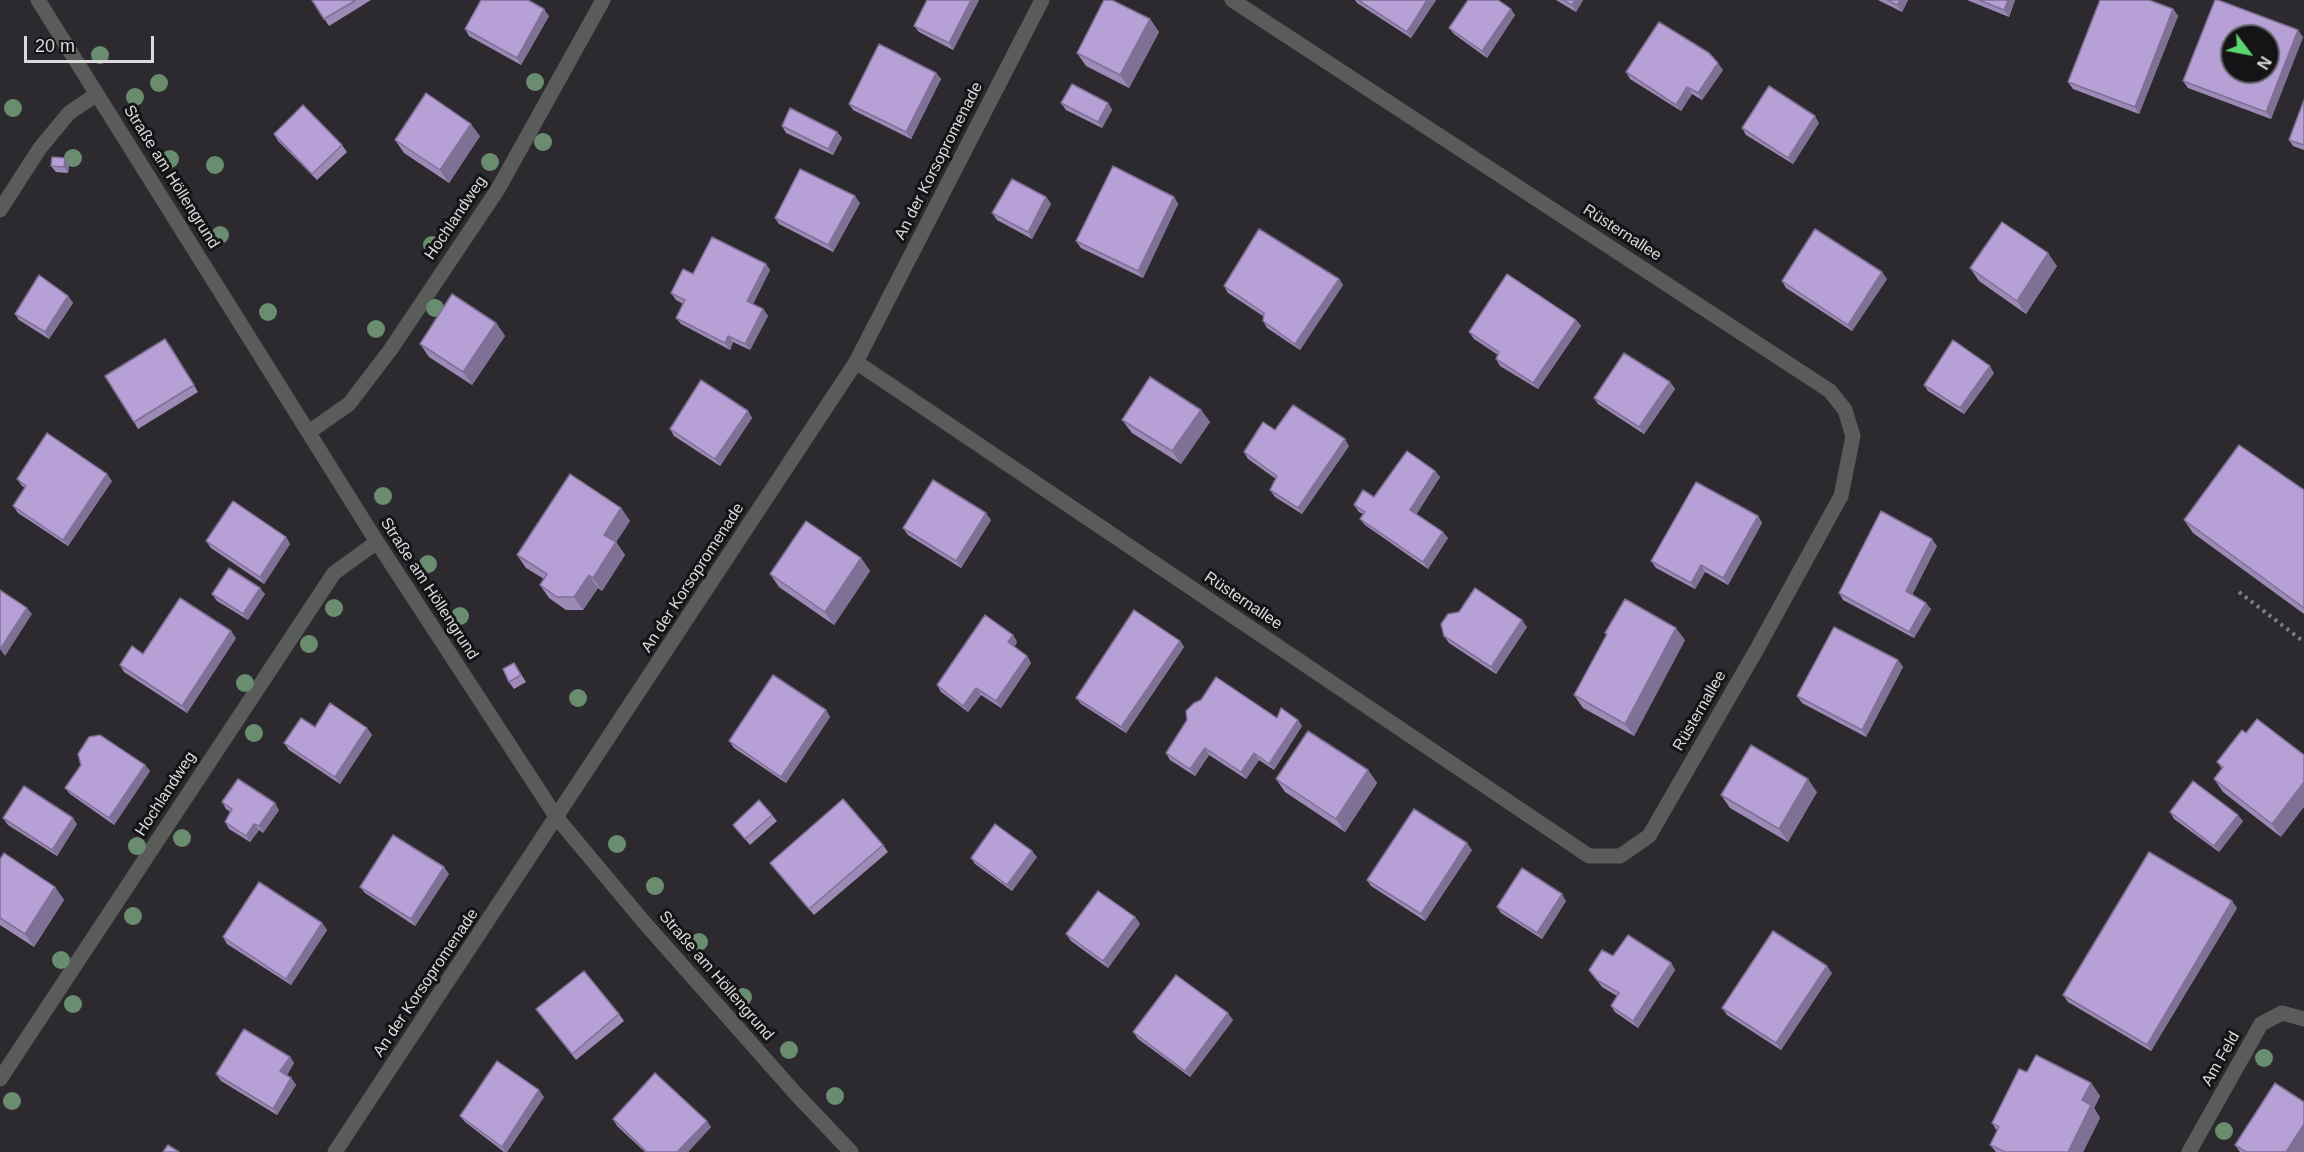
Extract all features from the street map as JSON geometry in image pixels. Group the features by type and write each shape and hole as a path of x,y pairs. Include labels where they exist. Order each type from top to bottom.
{"street":[{"name":"Straße am Höllengrund","path":"38,0 377,542 557,818 659,940 796,1094 851,1152"},
{"name":"Hochlandweg","path":"309,432 349,404 391,349 498,189 603,0"},
{"name":"An der Korsopromenade","path":"335,1152 856,362 1042,0"},
{"name":"Rüsternallee","path":"856,362 1589,856 1620,856 1649,836 1757,649 1841,496 1853,436 1845,410 1830,391 1232,0"},
{"path":"0,210 40,148 69,114 97,94"},
{"name":"Hochlandweg","path":"0,1079 334,573 377,542"},
{"name":"Am Feld","path":"2189,1152 2261,1024 2282,1013 2304,1020"}],"path":[{"path":"2239,592 2304,642"}],"building":[{"path":"312,0 356,0 324,19"},
{"path":"481,0 528,0 544,9 517,58 465,29"},
{"path":"927,0 971,0 949,43 914,26"},
{"path":"1104,0 1112,0 1150,19 1120,75 1077,53"},
{"path":"1358,0 1427,0 1407,32"},
{"path":"1468,0 1498,0 1511,9 1482,51 1449,28"},
{"path":"1563,0 1575,0 1572,5"},
{"path":"1887,0 1900,0 1897,5"},
{"path":"1979,0 2008,0 2004,10"},
{"path":"2100,0 2149,0 2173,9 2135,107 2068,82"},
{"path":"2215,0 2298,30 2280,76 2280,24 2220,24 2220,84 2277,84 2266,112 2183,81"},
{"path":"1659,22 1709,53 1718,63 1698,93 1687,87 1676,105 1626,72"},
{"path":"879,44 936,73 906,132 849,104"},
{"path":"1072,84 1108,103 1098,122 1061,103"},
{"path":"1769,86 1815,116 1788,158 1742,128"},
{"path":"426,93 471,124 440,170 395,140"},
{"path":"2304,100 2304,145 2289,140"},
{"path":"303,105 342,145 312,174 274,134"},
{"path":"790,108 837,132 828,149 782,126"},
{"path":"52,157 65,158 64,167 51,166"},
{"path":"1113,166 1174,197 1138,271 1076,241"},
{"path":"800,169 855,196 828,245 775,218"},
{"path":"1012,179 1046,197 1028,232 992,213"},
{"path":"2002,222 2048,253 2017,301 1970,268"},
{"path":"1259,229 1339,279 1295,344 1263,321 1264,313 1224,286"},
{"path":"1815,229 1882,272 1848,325 1782,281"},
{"path":"712,237 766,264 747,301 763,309 745,344 728,336 725,343 676,318 685,300 671,293 683,269 693,274"},
{"path":"1507,274 1576,320 1533,383 1496,359 1499,352 1469,332"},
{"path":"39,275 68,296 45,332 15,314"},
{"path":"452,294 496,323 463,372 420,344"},
{"path":"165,339 194,385 134,422 105,376"},
{"path":"1953,340 1990,366 1960,408 1924,385"},
{"path":"1624,353 1670,382 1639,427 1594,398"},
{"path":"1150,377 1201,410 1172,451 1122,420"},
{"path":"701,380 748,411 715,459 670,429"},
{"path":"1293,405 1345,439 1298,508 1270,490 1277,476 1244,452 1263,422 1275,430"},
{"path":"47,433 107,474 63,540 13,506 26,486 17,479"},
{"path":"2239,445 2304,490 2304,608 2184,520"},
{"path":"1407,451 1435,471 1410,510 1443,532 1423,562 1360,519 1365,512 1354,505 1363,490 1374,497"},
{"path":"570,474 621,508 604,535 616,542 593,578 589,575 574,597 557,597 540,585 547,574 517,555"},
{"path":"933,480 986,513 956,561 903,528"},
{"path":"1696,482 1758,516 1723,578 1701,565 1691,583 1651,561"},
{"path":"233,501 286,537 260,577 206,541"},
{"path":"1881,511 1932,539 1906,591 1926,603 1909,632 1839,593"},
{"path":"806,521 861,558 825,612 770,574"},
{"path":"229,568 260,588 243,614 212,594"},
{"path":"1475,588 1522,620 1491,667 1444,636 1441,624 1448,614 1459,612"},
{"path":"0,590 27,608 0,649"},
{"path":"180,598 231,631 182,706 120,665 132,646 143,654"},
{"path":"1625,599 1676,628 1625,724 1574,695"},
{"path":"1134,610 1180,641 1121,727 1076,698"},
{"path":"985,615 1013,635 1008,642 1027,656 996,701 976,688 963,706 937,685"},
{"path":"1834,627 1898,660 1862,730 1797,696"},
{"path":"514,663 521,675 509,682 503,669"},
{"path":"773,675 826,710 781,777 729,741"},
{"path":"1216,677 1277,718 1281,708 1298,720 1269,764 1254,753 1241,772 1205,748 1190,769 1166,753 1187,720 1186,711 1201,700"},
{"path":"330,703 367,728 335,777 284,743 301,718 315,727"},
{"path":"2257,719 2304,755 2304,782 2272,824 2214,779 2223,767 2217,762 2242,730 2246,733"},
{"path":"1308,731 1368,770 1336,819 1276,779"},
{"path":"100,735 145,765 109,818 65,788 81,765 78,754 89,737"},
{"path":"1751,745 1808,779 1779,829 1721,795"},
{"path":"238,779 275,803 259,826 254,824 246,836 225,822 232,809 222,802"},
{"path":"2193,781 2238,815 2214,846 2170,812"},
{"path":"24,786 73,818 52,850 3,818"},
{"path":"843,799 883,845 809,909 770,863"},
{"path":"759,800 772,815 745,839 733,825"},
{"path":"1414,809 1467,843 1421,914 1367,880"},
{"path":"995,824 1032,851 1007,885 971,858"},
{"path":"393,835 444,867 411,919 360,887"},
{"path":"2149,852 2232,901 2147,1045 2063,995"},
{"path":"4,853 55,887 25,934 0,918 0,859"},
{"path":"1522,868 1562,894 1537,933 1497,907"},
{"path":"259,882 322,923 286,979 223,937"},
{"path":"1098,891 1135,917 1103,961 1066,934"},
{"path":"1773,931 1827,966 1776,1043 1722,1008"},
{"path":"1628,935 1671,963 1633,1021 1611,1006 1619,993 1597,980 1589,970 1602,950 1613,956"},
{"path":"584,971 619,1014 572,1054 536,1009"},
{"path":"1176,975 1228,1013 1185,1071 1133,1032"},
{"path":"244,1029 290,1057 280,1071 291,1078 273,1109 216,1074"},
{"path":"2036,1055 2091,1083 2082,1100 2091,1105 2068,1152 2005,1152 1990,1145 1999,1127 1992,1123 2019,1069 2027,1072"},
{"path":"497,1061 539,1090 502,1147 460,1116"},
{"path":"655,1073 707,1121 677,1152 647,1152 613,1119"},
{"path":"2275,1083 2304,1102 2304,1124 2286,1152 2246,1152 2235,1145"},
{"path":"168,1145 179,1152 163,1152"}]}
